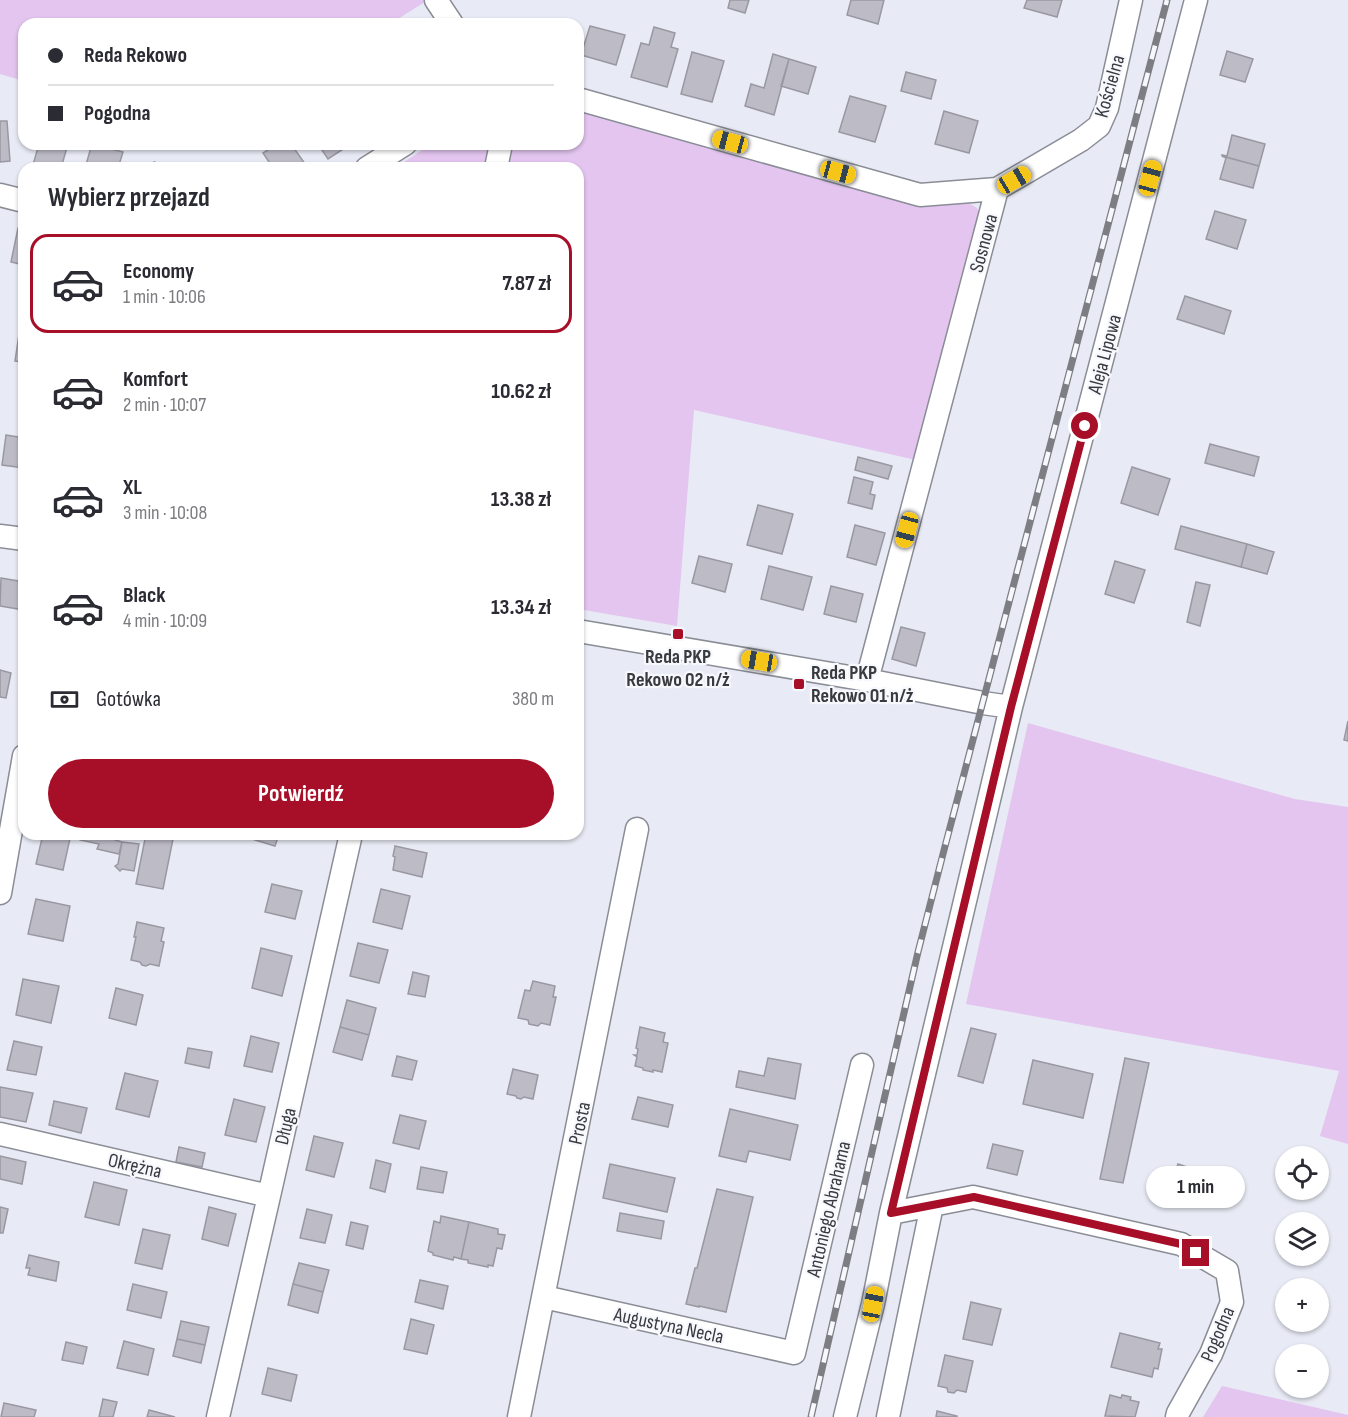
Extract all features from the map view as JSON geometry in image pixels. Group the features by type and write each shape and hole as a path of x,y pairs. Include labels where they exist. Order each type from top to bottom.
{"street":[{"path":"436,0 448,18"},
{"name":"Kościelna","path":"997,189 1081,141 1099,126 1107,108 1131,0"},
{"name":"Aleja Lipowa","path":"845,1417 1011,707 1196,0"},
{"name":"Sosnowa","path":"584,101 920,195 997,189 867,680"},
{"path":"376,162 396,150"},
{"path":"0,195 18,200"},
{"path":"0,537 18,538"},
{"path":"584,632 1011,707"},
{"path":"1,882 18,789"},
{"name":"Prosta","path":"519,1417 638,829"},
{"name":"Długa","path":"218,1417 350,840"},
{"name":"Antoniego Abrahama","path":"794,1353 862,1065"},
{"name":"Okrężna","path":"0,1134 269,1196"},
{"name":"Pogodna","path":"891,1213 974,1197 1181,1244 1227,1271 1232,1302 1210,1354 1177,1417"},
{"path":"888,1417 932,1205"},
{"name":"Augustyna Necla","path":"544,1297 794,1353"},
{"path":"873,1304 909,1313"}],"shaded area":[{"path":"0,0 428,0 400,18 18,18 18,79 0,74"},
{"path":"584,110 960,198 977,208 984,222 916,460 694,410 677,626 584,610 584,162 508,162 512,150 584,150"},
{"path":"422,150 488,150 485,162 404,162"},
{"path":"1028,723 1295,799 1348,807 1348,1144 1320,1136 1339,1071 966,1004"},
{"path":"1222,1386 1348,1415 1348,1417 1203,1417"}],"building":[{"path":"730,0 749,0 745,13 728,8"},
{"path":"851,0 884,0 878,24 847,15"},
{"path":"1027,0 1062,0 1057,17 1024,8"},
{"path":"590,26 625,35 616,65 584,56 584,45"},
{"path":"654,27 675,33 671,47 678,49 667,87 631,77 641,43 649,45"},
{"path":"1227,51 1253,59 1245,82 1220,75"},
{"path":"692,52 724,61 712,102 681,94"},
{"path":"773,54 789,59 774,115 745,106 751,84 764,88"},
{"path":"789,59 816,67 808,94 781,86"},
{"path":"906,72 936,80 931,99 901,91"},
{"path":"850,96 886,106 875,142 839,132"},
{"path":"944,111 978,121 969,153 935,144"},
{"path":"0,121 7,121 10,161 0,162"},
{"path":"1232,135 1265,144 1259,166 1222,156 1227,156"},
{"path":"37,150 66,150 63,162 34,162"},
{"path":"90,150 123,152 120,162 87,162"},
{"path":"268,150 295,150 304,162 269,162 263,153"},
{"path":"322,150 342,150 328,159"},
{"path":"1222,156 1259,166 1253,188 1220,179 1226,158"},
{"path":"1215,211 1246,220 1237,249 1206,239"},
{"path":"18,228 18,264 11,262"},
{"path":"1185,296 1231,311 1224,334 1177,319"},
{"path":"18,341 18,361 15,361"},
{"path":"6,435 18,437 18,467 2,465"},
{"path":"1210,444 1259,457 1254,476 1205,463"},
{"path":"858,457 892,466 888,479 855,470"},
{"path":"1132,467 1170,479 1158,515 1121,503"},
{"path":"854,477 873,482 870,494 875,495 872,509 848,503"},
{"path":"758,505 793,514 782,554 747,545"},
{"path":"855,525 885,533 876,565 847,557"},
{"path":"1181,526 1247,544 1241,567 1175,549"},
{"path":"1247,544 1274,552 1267,574 1241,567"},
{"path":"699,556 732,564 725,592 692,583"},
{"path":"1115,561 1145,570 1134,603 1105,594"},
{"path":"769,566 812,577 803,610 761,599"},
{"path":"1,578 18,581 18,609 0,606"},
{"path":"1196,582 1210,585 1200,626 1187,622"},
{"path":"831,586 863,594 856,622 824,614"},
{"path":"901,627 925,633 916,666 892,659"},
{"path":"0,670 11,673 6,698 0,697"},
{"path":"1348,721 1348,741 1344,740"},
{"path":"42,840 70,840 63,870 36,864"},
{"path":"80,840 122,842 119,854 97,849 99,844"},
{"path":"145,840 173,840 163,889 136,884"},
{"path":"255,840 277,840 275,846"},
{"path":"122,842 139,844 134,871 122,869 120,871 115,866 118,864"},
{"path":"395,846 427,853 422,877 393,870"},
{"path":"272,884 302,891 295,919 265,912"},
{"path":"381,889 410,896 402,929 373,922"},
{"path":"36,899 70,906 63,941 28,934"},
{"path":"137,922 164,928 161,941 164,942 159,966 150,964 146,966 131,960"},
{"path":"358,943 388,950 379,983 350,976"},
{"path":"261,948 292,956 282,996 252,988"},
{"path":"413,972 429,976 425,997 408,994"},
{"path":"23,979 59,986 51,1023 16,1015"},
{"path":"533,981 555,986 553,997 556,997 550,1025 541,1023 538,1026 529,1024 528,1020 518,1018 525,990 530,991"},
{"path":"116,988 143,995 136,1025 109,1018"},
{"path":"347,1000 376,1008 369,1035 340,1027"},
{"path":"340,1027 369,1035 362,1060 333,1052"},
{"path":"640,1027 665,1033 663,1042 668,1043 662,1072 643,1070 635,1066 637,1057 634,1055 637,1055"},
{"path":"971,1028 996,1034 983,1083 958,1076"},
{"path":"251,1036 279,1043 272,1072 244,1066"},
{"path":"14,1041 42,1047 36,1075 7,1070"},
{"path":"188,1048 212,1052 209,1068 185,1063"},
{"path":"397,1056 417,1061 412,1080 392,1076"},
{"path":"768,1058 801,1064 795,1099 736,1087 739,1071 764,1076"},
{"path":"1125,1058 1149,1063 1123,1183 1100,1179"},
{"path":"1033,1060 1093,1074 1083,1118 1023,1104"},
{"path":"513,1069 538,1075 533,1099 524,1097 521,1099 507,1094"},
{"path":"125,1073 158,1081 149,1117 116,1109"},
{"path":"0,1087 33,1093 26,1122 0,1117"},
{"path":"638,1097 673,1105 668,1127 632,1119"},
{"path":"234,1099 265,1107 256,1142 225,1135"},
{"path":"54,1101 87,1108 81,1133 49,1125"},
{"path":"730,1109 798,1125 790,1160 749,1151 746,1162 719,1156"},
{"path":"400,1115 426,1121 419,1149 393,1143"},
{"path":"314,1136 343,1143 334,1177 306,1170"},
{"path":"993,1144 1023,1151 1017,1175 987,1168"},
{"path":"179,1147 205,1153 202,1167 176,1162"},
{"path":"0,1156 26,1162 22,1184 0,1179"},
{"path":"376,1160 391,1164 385,1192 370,1188"},
{"path":"610,1164 675,1178 667,1212 603,1198"},
{"path":"1178,1164 1193,1169 1185,1192 1170,1187"},
{"path":"421,1167 447,1172 443,1193 417,1189"},
{"path":"94,1182 127,1190 119,1225 85,1217"},
{"path":"717,1189 753,1197 726,1312 686,1304"},
{"path":"0,1207 8,1209 3,1233 0,1233"},
{"path":"209,1207 236,1214 228,1246 202,1239"},
{"path":"307,1209 332,1215 325,1243 300,1238"},
{"path":"620,1213 664,1221 661,1239 617,1231"},
{"path":"441,1216 469,1222 461,1259 454,1257 453,1260 433,1255 428,1251 434,1221 440,1223"},
{"path":"351,1222 368,1226 363,1249 346,1245"},
{"path":"469,1222 498,1229 498,1234 505,1235 502,1249 497,1248 493,1266 468,1263 468,1260 461,1259"},
{"path":"143,1229 170,1235 162,1269 135,1263"},
{"path":"29,1255 59,1262 56,1281 28,1275 30,1268 26,1268"},
{"path":"299,1263 329,1270 323,1292 293,1284"},
{"path":"420,1280 448,1286 443,1309 415,1302"},
{"path":"133,1284 167,1292 161,1318 127,1310"},
{"path":"293,1284 323,1292 318,1313 288,1305"},
{"path":"971,1302 1001,1309 992,1345 963,1339"},
{"path":"411,1319 434,1325 427,1354 404,1349"},
{"path":"181,1321 209,1327 205,1345 177,1339"},
{"path":"1120,1333 1160,1343 1158,1349 1162,1349 1158,1369 1154,1368 1152,1377 1111,1367"},
{"path":"177,1339 205,1345 201,1363 173,1356"},
{"path":"124,1341 154,1349 148,1375 117,1368"},
{"path":"66,1342 87,1347 83,1364 62,1360"},
{"path":"945,1355 973,1361 966,1392 957,1390 954,1393 948,1392 947,1388 938,1386"},
{"path":"268,1368 297,1375 291,1401 262,1394"},
{"path":"1110,1395 1121,1398 1122,1395 1131,1397 1130,1400 1139,1402 1135,1417 1105,1416"},
{"path":"103,1399 117,1402 113,1417 99,1417"},
{"path":"4,1403 36,1410 34,1417 1,1417"},
{"path":"149,1410 175,1417 147,1417"},
{"path":"937,1411 957,1416 957,1417 936,1417"}],"railway":[{"path":"811,1417 918,952 1167,0"}],"place":[{"name":"Reda PKP Rekowo 02 n/ż","path":"678,634"},
{"name":"Reda PKP Rekowo 01 n/ż","path":"799,684"}],"route":[{"path":"1085,426 1011,707 891,1213 974,1197 1181,1244 1196,1253"}]}
